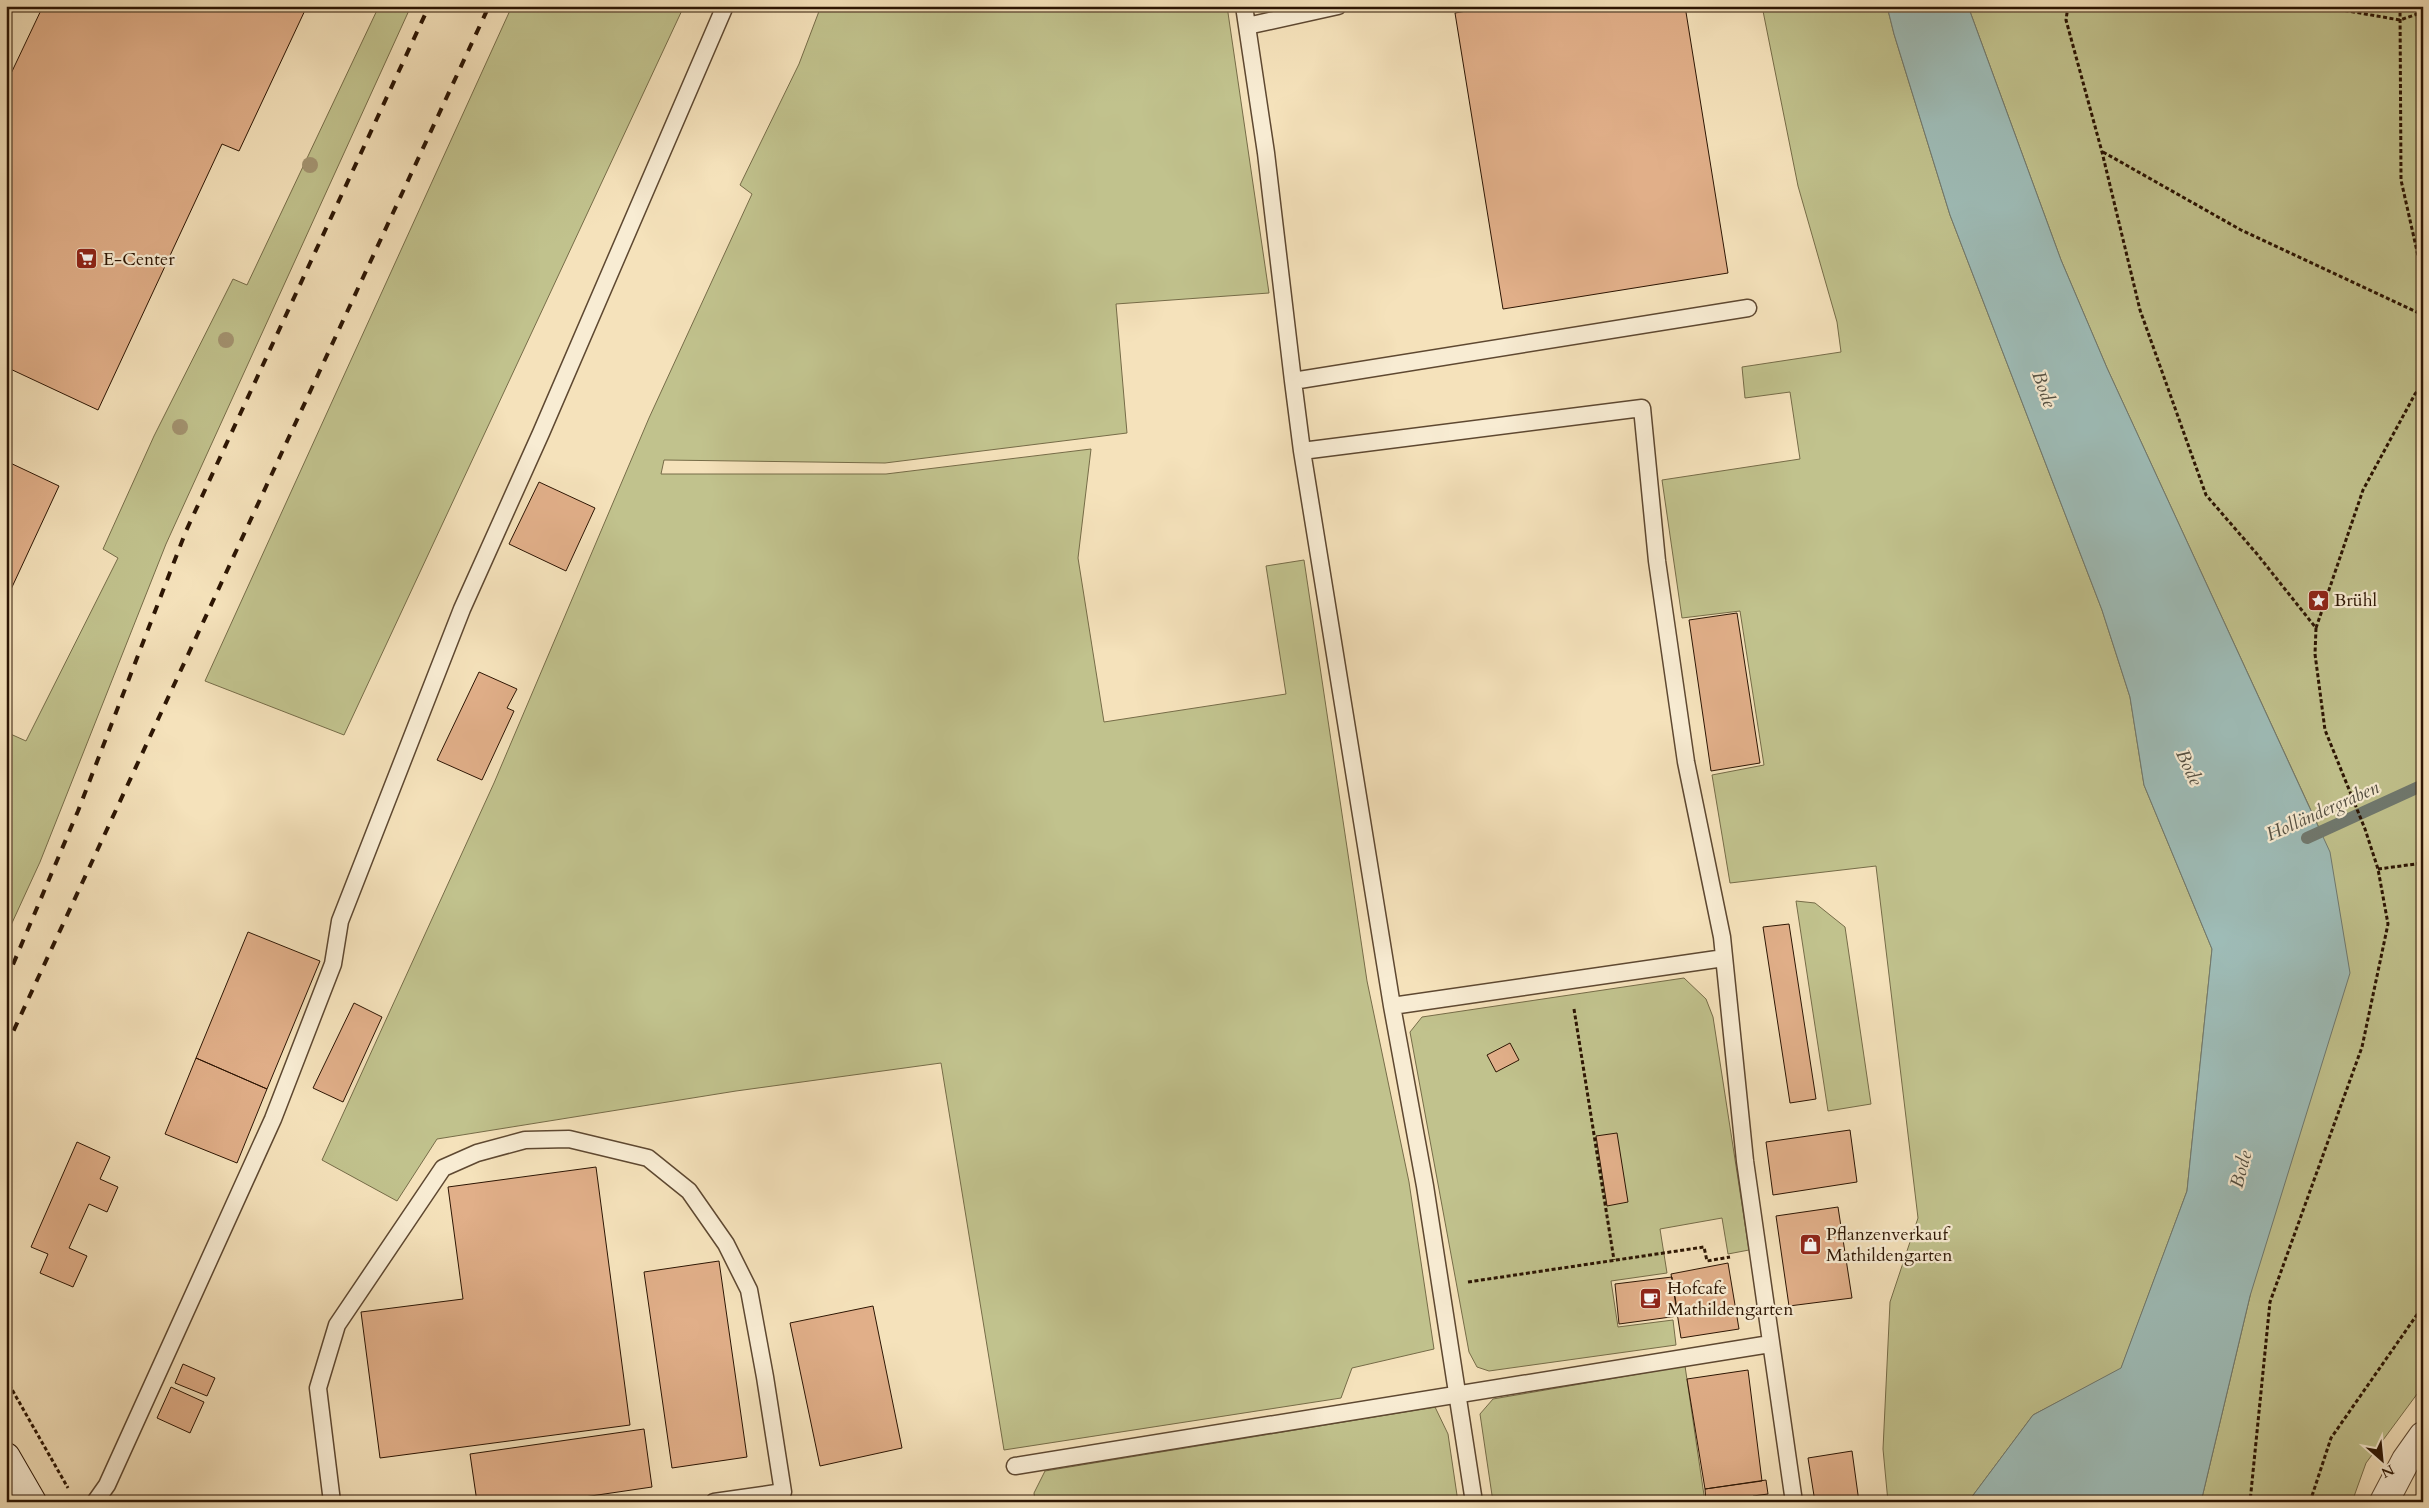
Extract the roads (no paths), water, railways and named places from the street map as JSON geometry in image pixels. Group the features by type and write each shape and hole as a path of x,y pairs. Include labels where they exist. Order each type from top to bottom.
{"street":[{"path":"2384,1502 2406,1460 2423,1436"},
{"path":"6,1457 32,1502"}],"lane":[{"path":"96,1502 107,1485 273,1119 332,964 340,921 462,609 541,433 725,6"},
{"path":"1244,6 1267,163 1302,451 1392,1006 1425,1186 1474,1502"},
{"path":"1247,26 1338,6"},
{"path":"1293,381 1748,308"},
{"path":"1302,451 1642,408 1657,561 1686,762 1722,937 1745,1161 1794,1502"},
{"path":"1392,1006 1724,958"},
{"path":"332,1502 318,1388 337,1325 443,1168 477,1153 525,1140 570,1139 648,1158 689,1191 726,1244 749,1290 766,1377 783,1492 714,1502"},
{"path":"1015,1466 1770,1344"}],"water":[{"name":"Bode","path":"1887,6 1968,6 2061,260 2107,368 2330,852 2350,973 2250,1296 2201,1502 1968,1502 2033,1415 2121,1368 2187,1191 2212,949 2144,785 2130,697 2102,610 1950,215"}],"waterway":[{"name":"Holländergraben","path":"2307,838 2423,785"}],"railway":[{"path":"6,981 78,811 186,531 429,6"},
{"path":"6,1047 489,6"}],"place":[{"name":"E-Center","path":"87,259"},
{"name":"Brühl","path":"2318,600"},
{"name":"Pflanzenverkauf Mathildengarten","path":"1810,1244"},
{"name":"Hofcafe Mathildengarten","path":"1651,1298"}]}
